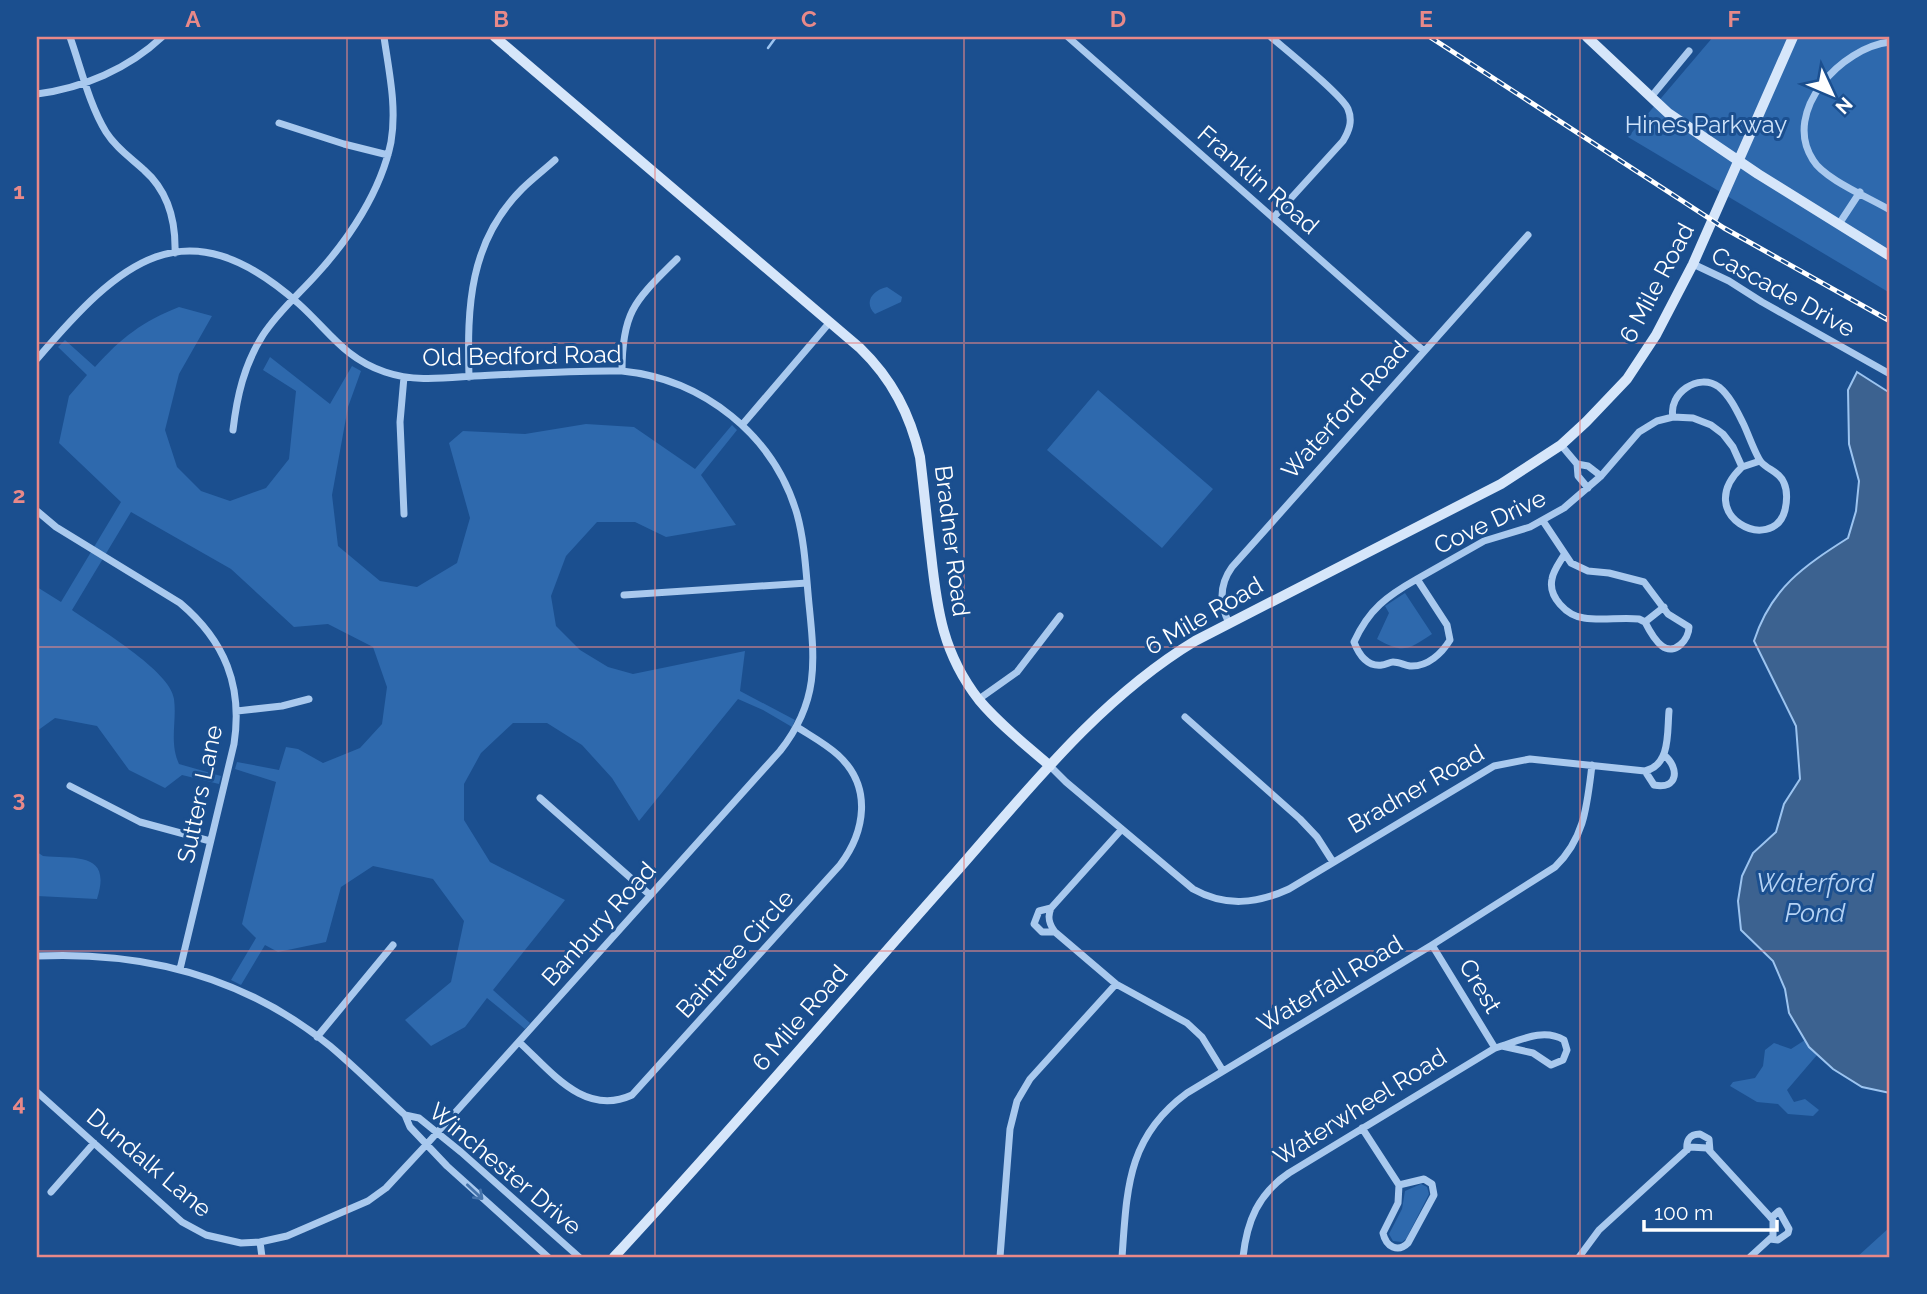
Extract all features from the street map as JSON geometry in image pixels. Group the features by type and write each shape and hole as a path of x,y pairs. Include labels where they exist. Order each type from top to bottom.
{"street":[{"path":"37,359 117,276 144,260 175,253 174,225 165,197 151,176 109,136 100,121 70,37"},
{"path":"37,94 72,88 103,76 136,57 162,37"},
{"path":"233,430 237,397 249,362 263,335 325,264 348,233 373,192 388,155 393,107 384,37"},
{"name":"Bradner Road","path":"495,37 830,322 879,367 896,392 909,420 920,457 934,592 939,619 954,661 979,699 1000,722 1193,889 1227,902 1247,902 1274,896 1494,766 1530,759 1592,765 1645,771 1654,785 1667,785 1676,772 1664,755 1669,711"},
{"name":"Franklin Road","path":"1068,37 1424,351"},
{"path":"1271,37 1340,98 1348,107 1350,119 1348,133 1343,141 1273,218"},
{"path":"1587,37 1668,113 1890,256"},
{"name":"6 Mile Road","path":"614,1257 715,1148 1050,766 1127,689 1175,653 1229,623 1501,484 1561,445 1607,401 1643,356 1693,264 1793,37"},
{"path":"1890,42 1878,44 1851,57 1828,74 1807,114 1804,138 1813,160 1828,175 1890,210"},
{"path":"1651,97 1689,51"},
{"path":"279,123 388,155"},
{"path":"469,377 468,312 472,285 481,256 497,222 514,199 555,160"},
{"path":"1839,224 1860,192"},
{"name":"Waterford Road","path":"1229,623 1223,612 1221,593 1224,580 1232,567 1528,235"},
{"name":"Old Bedford Road","path":"175,253 204,252 233,260 263,275 350,355 387,373 431,379 622,371 652,375 686,387 715,403 742,425 769,456 790,496 802,540 814,670 808,702 797,727"},
{"path":"622,371 622,342 632,311 648,289 677,259"},
{"name":"Cascade Drive","path":"1693,264 1729,281 1890,374"},
{"path":"742,425 830,322"},
{"path":"404,377 400,422 404,514"},
{"path":"1742,467 1733,447 1723,434 1693,418 1673,418 1673,404 1690,384 1705,382 1718,387 1733,404 1760,461 1778,473 1784,482 1787,497 1784,513 1773,527 1751,530 1737,522 1728,512 1725,499 1728,487 1742,467 1760,461"},
{"name":"Cove Drive","path":"1418,579 1447,625 1450,639 1442,653 1413,667 1393,662 1380,666 1366,661 1354,642 1361,628 1385,597 1484,541 1543,521 1564,508 1601,476 1646,426 1673,418"},
{"path":"1561,445 1577,464 1578,475 1588,488"},
{"path":"1577,464 1588,466 1601,476"},
{"name":"Sutters Lane","path":"37,511 56,527 192,613 214,640 227,664 235,689 237,711 234,744 180,969"},
{"path":"1543,521 1571,563 1588,571 1644,582 1668,614 1689,627 1689,635 1678,646 1668,649 1662,647 1653,637 1645,622 1627,618 1582,618 1569,613 1553,594 1552,580 1564,555"},
{"path":"624,595 807,583"},
{"path":"1645,622 1664,607"},
{"path":"979,699 1017,671 1060,616"},
{"path":"237,711 282,706 309,699"},
{"path":"1185,718 1300,819 1317,837 1333,862"},
{"name":"Banbury Road","path":"426,1144 780,751 797,727"},
{"name":"Baintree Circle","path":"519,1042 569,1088 583,1096 607,1102 632,1095 831,876 848,855 859,834 863,814 861,794 855,776 839,755 797,727"},
{"path":"1645,771 1655,768 1664,755"},
{"name":"Waterfall Road","path":"1122,1257 1128,1179 1139,1148 1167,1109 1187,1093 1545,875 1563,859 1576,841 1583,824 1592,765"},
{"path":"69,786 140,822 210,841"},
{"path":"541,798 650,895"},
{"path":"1122,829 1051,908 1049,921 1055,932 1116,984 1187,1023 1202,1037 1223,1071"},
{"path":"1051,908 1039,911 1034,924 1042,933 1055,932"},
{"path":"317,1037 393,945"},
{"name":"Crest","path":"1432,945 1498,1047"},
{"name":"Winchester Drive","path":"37,956 106,956 180,969 250,995 284,1014 317,1037 405,1115 410,1127 426,1144 548,1257"},
{"path":"1000,1257 1010,1129 1017,1101 1030,1079 1116,984"},
{"name":"Waterwheel Road","path":"1243,1257 1248,1224 1257,1204 1289,1173 1498,1047 1522,1038 1553,1035 1564,1040 1567,1050 1563,1060 1551,1065 1533,1053 1498,1047"},
{"name":"Dundalk Lane","path":"37,1092 174,1216 191,1228 222,1240 260,1242 287,1236 372,1199 386,1188 426,1144"},
{"name":"Winchester Drive","path":"405,1115 419,1118 579,1257"},
{"path":"1362,1128 1399,1185 1398,1203 1383,1233 1386,1241 1399,1249 1411,1240 1435,1191 1432,1184 1424,1179 1399,1185"},
{"path":"1687,1150 1686,1143 1689,1138 1700,1134 1709,1139 1710,1152"},
{"path":"51,1192 94,1143"},
{"path":"1579,1257 1598,1230 1690,1147 1700,1146 1710,1152 1771,1218 1775,1228 1770,1239 1751,1257"},
{"path":"1770,1239 1778,1240 1784,1237 1789,1229 1779,1211 1771,1218"},
{"path":"260,1242 262,1257"}],"green space":[{"name":"Hines Parkway","path":"1713,37 1890,37 1890,293 1628,137"},
{"path":"887,287 902,297 901,302 875,314 871,310 871,297"},
{"path":"179,307 212,316 179,374 165,430 177,467 201,491 230,501 266,488 289,459 296,391 263,370 270,357 330,404 352,366 361,371 348,407 332,495 338,546 380,581 417,587 457,563 470,518 449,443 463,431 525,434 586,424 634,427 695,469 732,425 737,430 701,475 736,525 666,537 635,522 597,522 566,556 551,596 556,626 580,650 608,667 633,674 745,651 740,691 795,720 792,727 738,699 639,821 612,778 582,745 547,723 513,723 481,753 464,784 464,820 490,862 565,900 493,990 530,1023 525,1029 487,998 465,1027 431,1046 405,1020 451,982 464,921 433,879 373,866 341,887 326,942 278,952 265,945 241,985 231,980 256,938 242,924 276,782 235,769 237,762 279,770 286,747 298,749 323,763 360,748 382,724 387,687 373,647 328,624 294,627 231,569 131,512 72,610 131,650 160,676 170,688 174,699 174,748 179,764 221,776 219,784 182,775 165,788 129,770 97,726 55,718 37,731 37,587 61,602 121,502 59,443 69,396 87,375 58,347 65,340 95,367 133,331"},
{"path":"1098,390 1213,489 1162,548 1047,450"},
{"path":"1405,593 1432,634 1411,647 1393,647 1377,639 1389,613 1385,606"},
{"path":"37,852 43,856 88,861 95,866 100,873 97,899 37,896"},
{"path":"1805,1040 1817,1055 1787,1090 1794,1102 1805,1099 1819,1110 1813,1116 1788,1114 1778,1104 1757,1102 1730,1086 1733,1082 1755,1078 1763,1066 1765,1050 1774,1043 1791,1049"},
{"path":"1421,1184 1427,1187 1429,1194 1406,1239 1402,1242 1393,1241 1389,1234 1402,1209 1405,1191"},
{"path":"1890,1227 1890,1257 1857,1257"}],"water":[{"name":"Waterford Pond","path":"1857,372 1890,393 1890,1093 1862,1087 1833,1069 1809,1047 1789,1013 1785,989 1773,961 1741,930 1738,901 1742,876 1753,853 1776,832 1784,804 1800,779 1796,726 1754,641 1770,606 1791,580 1817,558 1848,538 1856,511 1859,481 1849,444 1848,390"}],"waterway":[{"path":"768,48 776,37"}],"railway":[{"path":"1430,37 1724,228 1890,321"}]}
